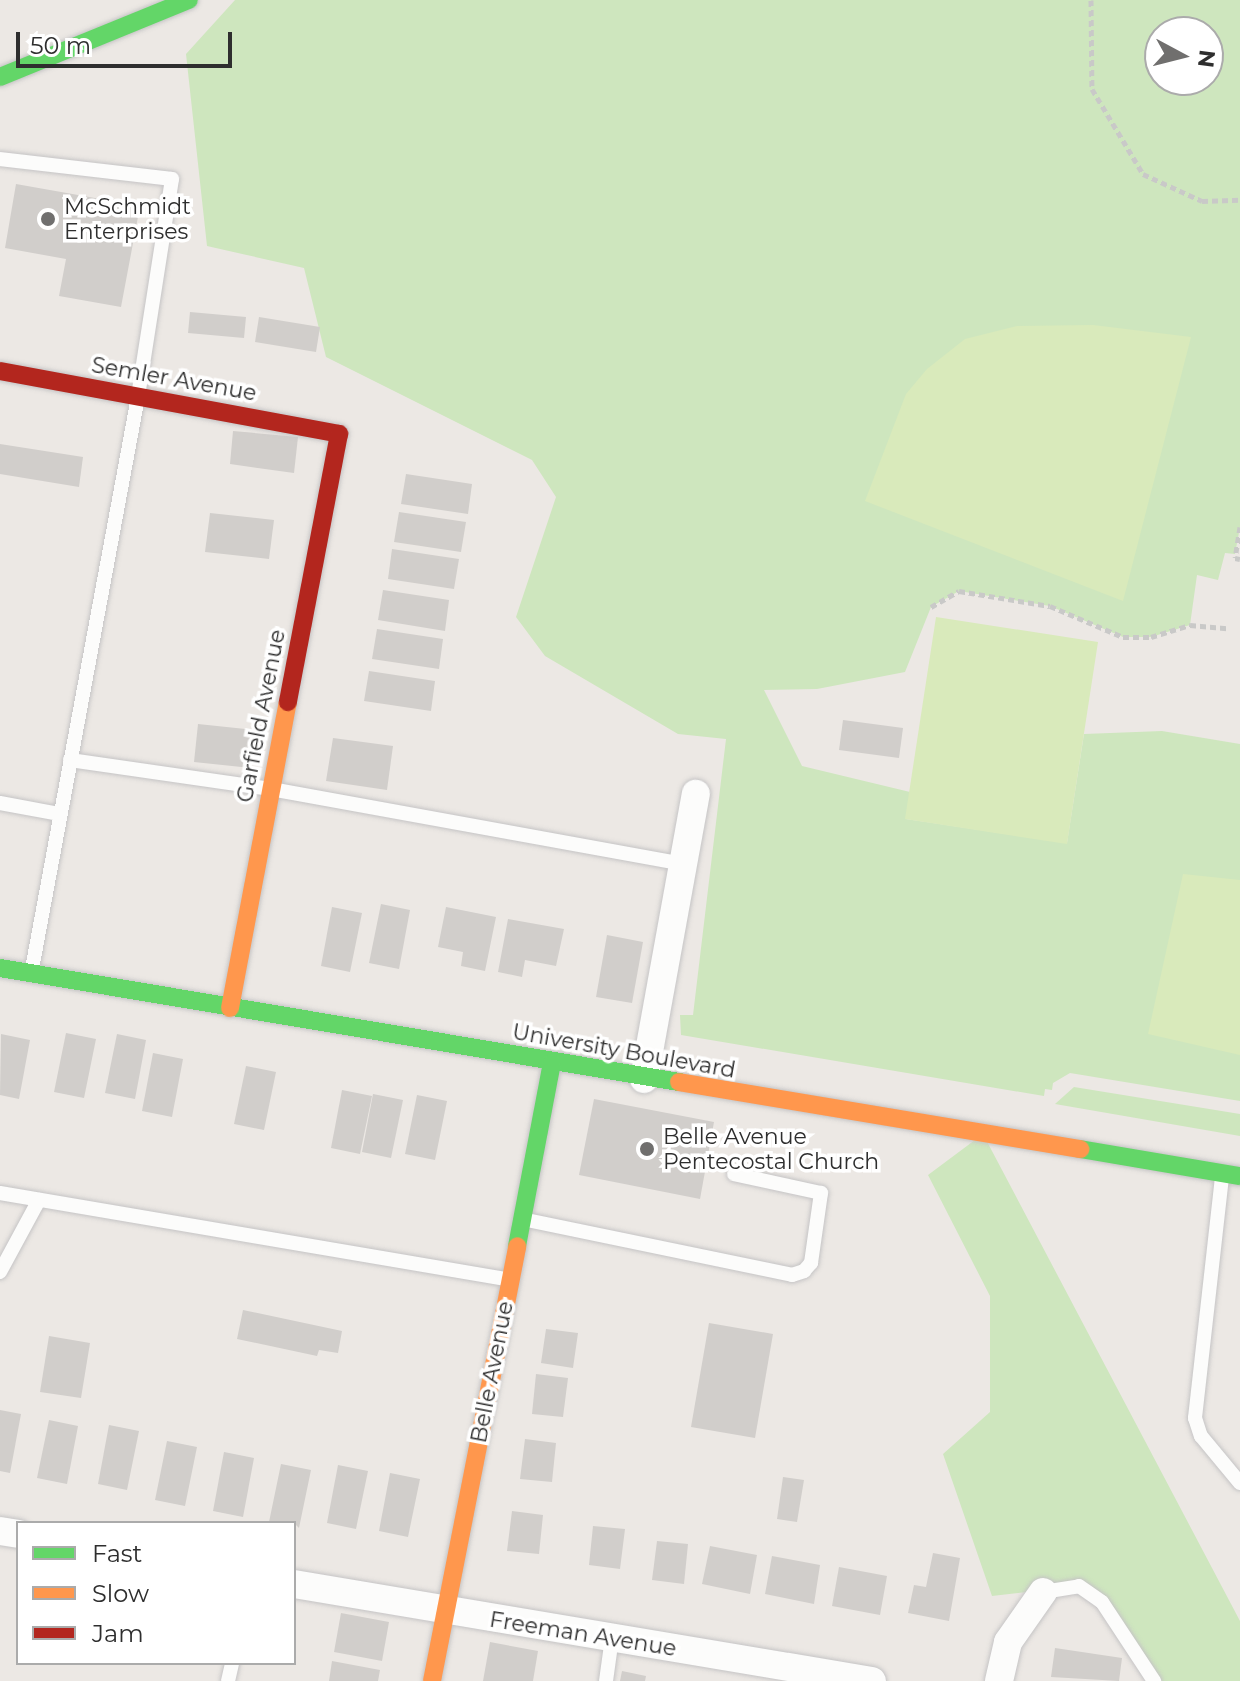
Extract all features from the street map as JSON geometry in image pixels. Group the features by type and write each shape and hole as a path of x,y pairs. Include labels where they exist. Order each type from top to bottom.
{"street":[{"path":"0,77 189,0"},
{"name":"Semler Avenue","path":"0,371 339,434"},
{"name":"Garfield Avenue","path":"230,1008 339,434"},
{"path":"644,1079 696,794"},
{"name":"University Boulevard","path":"0,968 644,1079 1231,1174"},
{"name":"Belle Avenue","path":"432,1681 552,1063"},
{"name":"Freeman Avenue","path":"296,1584 872,1681"},
{"path":"999,1681 1008,1642 1043,1592"}],"lane":[{"path":"0,159 172,179 138,397 31,974"},
{"path":"70,760 271,789 684,864"},
{"path":"0,803 60,814"},
{"path":"522,1219 792,1275 804,1271 811,1263 821,1193 734,1174"},
{"path":"1231,1174 1195,1418 1201,1436 1240,1483"},
{"path":"0,1193 510,1280"},
{"path":"0,1272 39,1200"},
{"path":"1043,1592 1079,1586 1102,1602 1154,1681"},
{"path":"606,1681 612,1638"}],"path":[{"path":"1091,0 1092,89 1143,174 1202,201 1240,200"},
{"path":"1240,527 1235,558 1240,559"},
{"path":"931,607 959,591 1050,606 1123,637 1151,637 1190,625 1227,628"}],"green space":[{"path":"235,0 1240,0 1240,527 1235,554 1225,553 1218,580 1197,575 1190,625 1151,637 1123,637 1050,606 959,591 931,607 905,672 817,689 764,690 802,766 910,792 906,819 1067,843 1084,734 1162,731 1240,744 1240,1101 1070,1073 1053,1083 1052,1090 1045,1089 1044,1096 681,1035 680,1015 693,1015 726,739 678,734 545,656 516,617 556,497 532,460 326,357 304,268 207,246 186,54"},
{"path":"1093,325 1191,337 1123,601 865,501 906,394 927,369 965,339 1017,326"},
{"path":"936,617 1098,642 1067,844 905,819"},
{"path":"1183,874 1240,880 1240,1055 1148,1034"},
{"path":"1074,1087 1240,1114 1240,1136 1055,1104"},
{"path":"983,1134 1240,1621 1240,1681 1154,1681 1102,1602 1079,1586 992,1596 943,1454 990,1412 990,1296 928,1175"}],"building":[{"path":"16,184 140,206 121,307 59,296 66,259 5,248"},
{"path":"190,312 246,317 244,338 188,333"},
{"path":"259,317 320,327 316,352 255,342"},
{"path":"233,431 298,437 294,473 230,464"},
{"path":"0,444 83,457 79,487 0,474"},
{"path":"406,474 472,484 468,514 401,504"},
{"path":"399,512 466,522 461,552 394,542"},
{"path":"210,513 274,520 269,559 205,552"},
{"path":"392,549 459,559 454,589 388,579"},
{"path":"383,590 449,600 445,631 378,620"},
{"path":"377,629 443,639 439,669 372,659"},
{"path":"369,671 435,681 431,711 364,701"},
{"path":"843,720 903,728 899,758 839,750"},
{"path":"198,724 255,730 251,768 194,762"},
{"path":"333,738 393,746 387,790 326,781"},
{"path":"381,904 410,910 399,969 369,963"},
{"path":"332,907 362,913 350,972 321,966"},
{"path":"446,907 496,917 485,971 461,966 463,952 438,947"},
{"path":"508,919 564,929 556,966 525,960 522,977 498,972"},
{"path":"607,935 643,942 632,1003 596,997"},
{"path":"66,1033 96,1039 84,1098 54,1092"},
{"path":"1,1034 30,1040 19,1099 0,1095"},
{"path":"117,1034 146,1040 135,1099 105,1093"},
{"path":"153,1053 183,1059 172,1117 142,1111"},
{"path":"246,1066 276,1072 264,1130 234,1124"},
{"path":"342,1090 372,1096 360,1154 331,1148"},
{"path":"373,1094 403,1100 391,1158 362,1152"},
{"path":"417,1095 447,1101 435,1160 405,1154"},
{"name":"Belle Avenue Pentecostal Church","path":"594,1099 714,1122 700,1199 579,1175"},
{"path":"243,1310 342,1331 338,1353 319,1350 317,1356 237,1339"},
{"path":"709,1323 773,1334 755,1438 691,1427"},
{"path":"546,1329 578,1333 573,1368 541,1363"},
{"path":"49,1336 90,1343 81,1398 40,1392"},
{"path":"536,1374 568,1378 563,1417 532,1414"},
{"path":"0,1410 21,1414 10,1473 0,1471"},
{"path":"49,1420 78,1426 67,1484 37,1478"},
{"path":"109,1425 139,1431 127,1490 98,1484"},
{"path":"525,1439 556,1443 552,1482 520,1479"},
{"path":"167,1441 197,1447 185,1506 155,1500"},
{"path":"224,1452 254,1458 243,1517 213,1511"},
{"path":"281,1464 311,1470 299,1528 296,1521 269,1521"},
{"path":"338,1465 368,1471 356,1529 327,1523"},
{"path":"390,1473 420,1479 408,1537 379,1531"},
{"path":"783,1477 804,1480 797,1522 777,1519"},
{"path":"512,1511 543,1515 539,1554 507,1551"},
{"path":"593,1526 625,1529 620,1569 589,1565"},
{"path":"657,1541 688,1544 684,1584 652,1580"},
{"path":"710,1546 757,1555 750,1594 702,1584"},
{"path":"933,1553 960,1558 949,1621 908,1613 914,1585 926,1587"},
{"path":"772,1556 820,1565 814,1604 765,1594"},
{"path":"839,1567 887,1576 880,1615 832,1606"},
{"path":"341,1613 389,1622 382,1661 334,1652"},
{"path":"490,1642 538,1651 533,1681 483,1681"},
{"path":"1055,1648 1122,1658 1119,1681 1051,1677"},
{"path":"332,1661 380,1670 378,1681 329,1681"},
{"path":"622,1671 646,1676 645,1681 620,1681"}],"traffic: fast":[{"path":"0,77 189,0"},
{"path":"0,968 679,1082"},
{"path":"517,1246 552,1063"},
{"path":"1080,1149 1240,1176"}],"traffic: slow":[{"path":"230,1008 288,702"},
{"path":"679,1082 1080,1149"},
{"path":"432,1681 517,1246"}],"traffic: jam":[{"path":"0,371 339,434 288,702"}],"place":[{"name":"McSchmidt Enterprises","path":"48,219"},
{"name":"Belle Avenue Pentecostal Church","path":"647,1149"}]}
